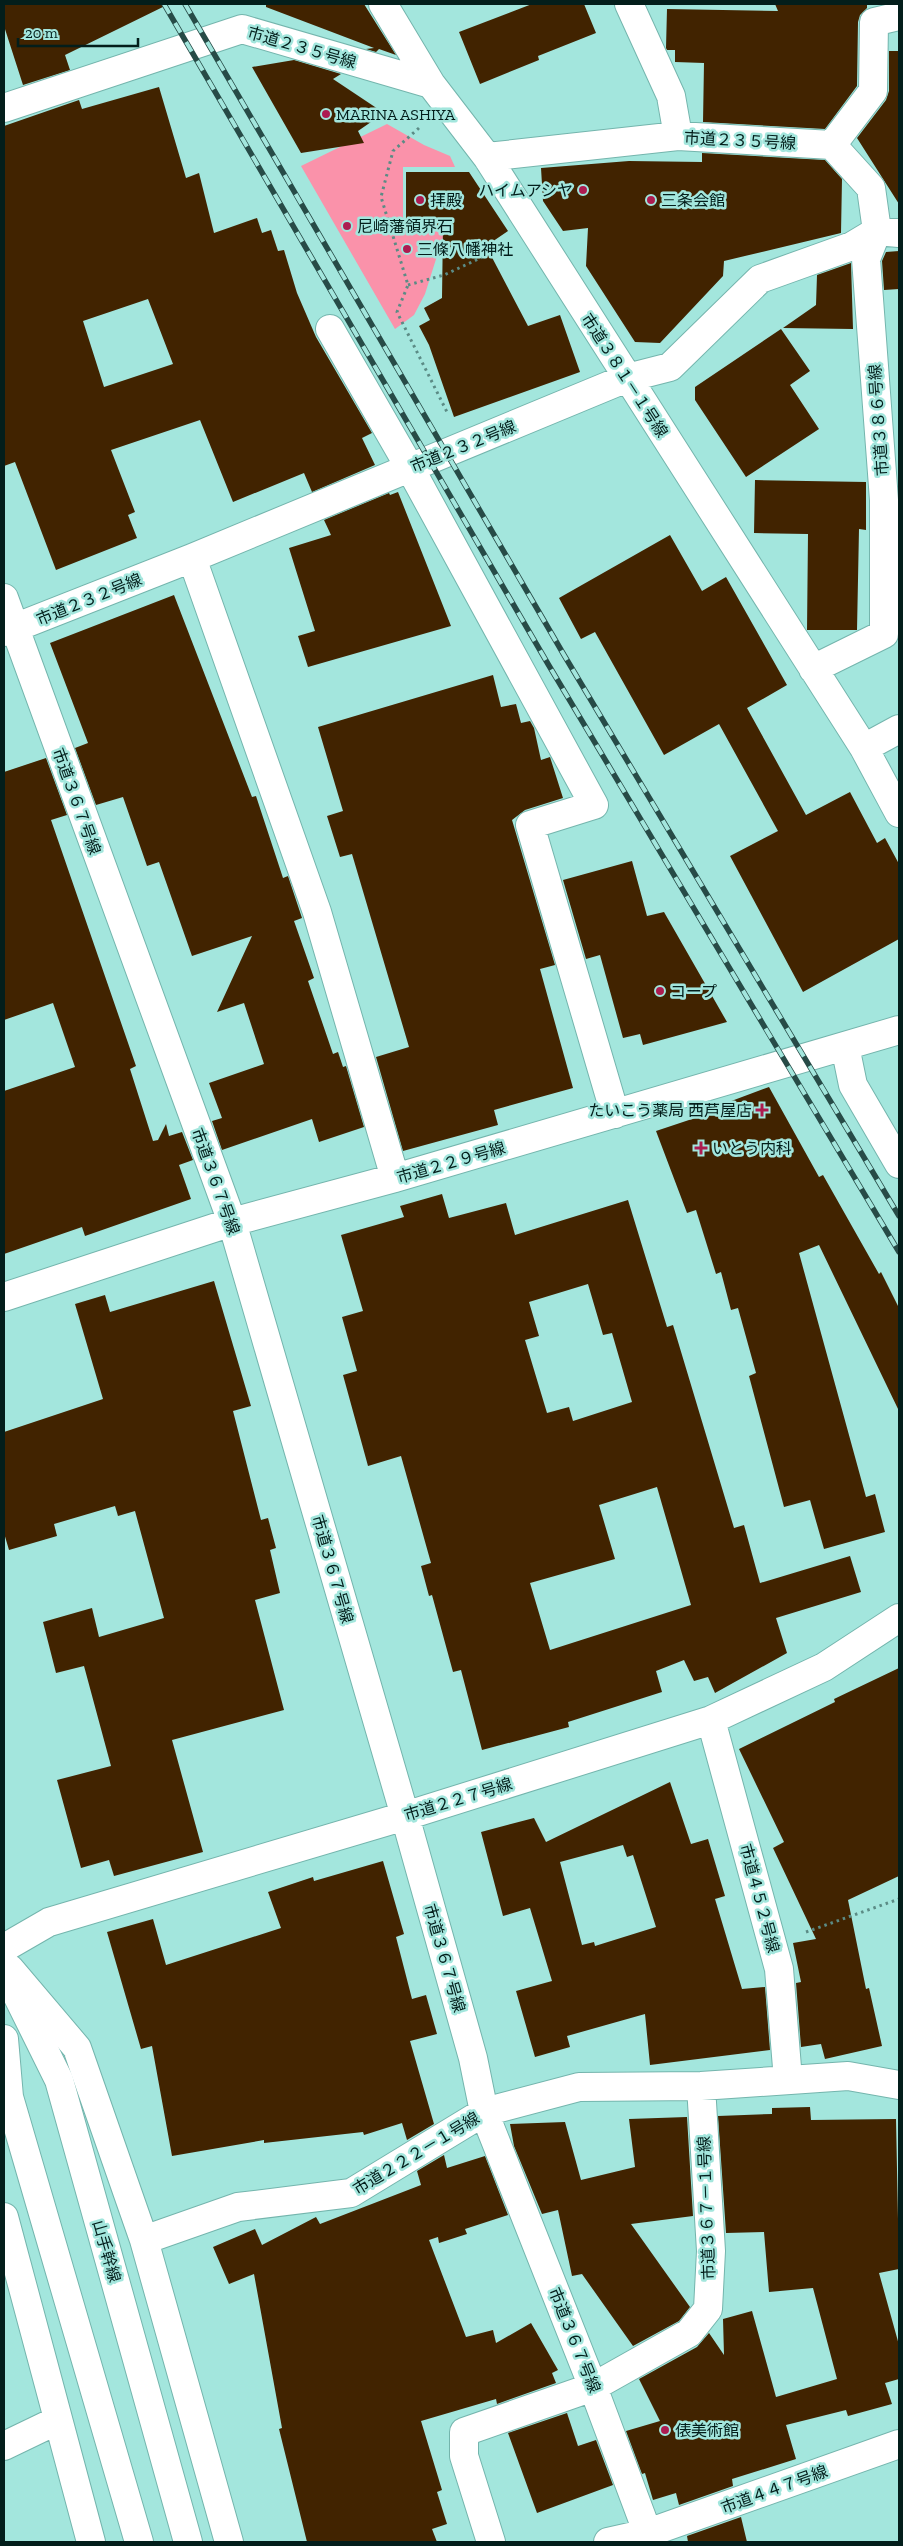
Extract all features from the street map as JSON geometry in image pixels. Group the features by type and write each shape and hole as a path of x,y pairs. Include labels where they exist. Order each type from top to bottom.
{"street":[{"name":"市道３８１－１号線","path":"383,4 430,84 487,157 864,748 899,813"},
{"path":"629,4 671,96 678,136"},
{"path":"888,232 871,188 832,145 873,91 874,22 899,16"},
{"name":"市道２３５号線","path":"4,108 242,29 430,84"},
{"name":"市道２３５号線","path":"487,157 678,136 832,145"},
{"name":"市道２３２号線","path":"9,631 192,558 627,378 670,367 760,279 888,232"},
{"name":"市道３８６号線","path":"813,669 884,634 892,499 866,258 888,232"},
{"path":"330,329 410,468 594,805 530,826 615,1114"},
{"path":"192,558 318,912 395,1178"},
{"name":"市道３６７号線","path":"4,598 9,631 232,1222 405,1816 473,2058 484,2112 593,2387 649,2538"},
{"path":"864,748 899,729"},
{"name":"市道２２９号線","path":"4,1297 232,1222 395,1178 899,1030"},
{"path":"844,1046 852,1085 899,1164"},
{"name":"市道２２７号線","path":"4,1948 50,1922 405,1816 711,1720 824,1667 899,1618"},
{"name":"市道４５２号線","path":"711,1720 779,1969 788,2080"},
{"path":"4,1962 77,2048 144,2240 229,2542"},
{"name":"山手幹線","path":"4,1969 59,2080 188,2542"},
{"path":"4,2039 9,2097 139,2542"},
{"name":"市道２２２－１号線","path":"144,2240 238,2207 351,2193 484,2112 579,2088 701,2086 848,2076 899,2085"},
{"name":"市道３６７－１号線","path":"491,2542 464,2456 464,2432 593,2387 689,2333 708,2309 711,2251 701,2086"},
{"path":"4,2217 91,2542"},
{"path":"4,2446 58,2420"},
{"name":"市道４４７号線","path":"608,2542 649,2538 899,2444"}],"path":[{"path":"419,128 393,151 381,197 408,285 396,312 454,426 468,443"},
{"path":"408,285 444,275 534,232"},
{"path":"772,1945 899,1898"}],"shaded area":[{"name":"三條八幡神社","path":"387,124 424,145 450,156 455,167 403,167 403,229 436,230 439,218 449,218 425,294 414,315 395,329 301,166"}],"building":[{"path":"4,4 169,4 65,55 70,70 23,85 4,26"},
{"path":"266,4 364,4 396,55 379,49 376,52 366,49 374,48 266,7"},
{"path":"532,4 584,4 596,33 538,56 539,60 480,84 459,32"},
{"path":"775,4 867,4 867,8 860,15 858,22 857,86 825,129 703,122 704,63 675,62 675,50 667,50 666,48 667,9 778,11"},
{"path":"889,51 899,51 899,204 857,138 886,100 889,91"},
{"name":"MARINA ASHIYA","path":"294,60 341,74 333,79 384,113 358,131 364,143 301,153 252,67"},
{"path":"159,87 186,178 199,173 214,233 257,218 262,233 271,230 278,251 284,250 297,293 316,337 372,433 362,438 375,465 312,492 304,473 233,502 200,420 111,450 135,512 128,515 137,538 56,570 15,462 4,466 4,126 79,100 82,109","holes":["148,299 173,364 104,387 83,321"]},
{"path":"702,153 825,160 842,179 841,233 724,261 723,276 660,343 635,342 586,266 588,228 563,231 543,201 541,168 629,161 702,162"},
{"path":"406,172 469,172 508,231 486,246 528,326 560,315 580,372 454,417 429,345 419,326 430,320 424,308 442,298 443,227 406,227"},
{"path":"899,251 899,289 884,290 882,261 886,252"},
{"path":"851,263 853,329 783,328 816,305 817,275"},
{"path":"781,329 810,371 790,385 819,429 746,477 695,400 695,387"},
{"path":"755,480 866,482 866,530 859,529 857,630 807,630 808,534 754,533"},
{"path":"398,492 451,626 308,667 298,636 315,631 289,548 331,535 324,520 389,493 390,495"},
{"path":"670,535 702,591 726,577 787,685 747,708 806,815 850,792 877,843 885,838 899,864 899,939 803,992 730,856 778,831 719,724 664,755 595,632 581,639 559,598"},
{"path":"174,595 252,797 256,796 283,878 288,876 302,918 294,921 314,978 308,981 333,1054 338,1052 343,1067 346,1066 364,1127 319,1142 312,1119 222,1150 212,1121 222,1118 209,1083 264,1064 244,1003 217,1012 252,936 192,956 159,862 147,866 123,797 96,805 75,748 88,743 50,643"},
{"path":"493,675 501,707 516,704 521,723 530,721 534,728 541,760 550,757 563,798 525,810 512,820 555,965 540,969 573,1088 494,1110 498,1125 403,1151 376,1057 409,1047 352,854 340,857 327,816 343,811 318,727"},
{"path":"46,758 67,815 51,820 136,1066 130,1069 153,1141 158,1140 166,1124 169,1136 182,1132 193,1160 179,1165 191,1199 85,1236 82,1227 4,1254 4,1091 75,1067 53,1003 4,1020 4,772"},
{"name":"コープ","path":"632,861 647,916 664,912 727,1022 643,1045 640,1034 623,1038 600,955 586,959 563,880"},
{"path":"769,1087 819,1177 823,1175 879,1274 881,1272 899,1308 899,1411 819,1245 799,1253 866,1497 875,1494 885,1532 824,1549 810,1500 784,1507 749,1376 756,1373 738,1308 731,1310 721,1272 716,1274 696,1210 687,1213 656,1131 728,1107 726,1103"},
{"path":"442,1194 449,1218 506,1203 515,1235 628,1200 667,1327 673,1325 734,1528 744,1525 760,1583 850,1556 861,1592 776,1618 787,1653 715,1693 708,1677 694,1681 684,1660 656,1671 662,1692 568,1722 569,1727 482,1750 461,1670 453,1672 432,1595 429,1596 421,1566 431,1563 401,1456 368,1466 343,1375 357,1371 342,1317 363,1311 341,1235 404,1217 400,1206","holes":["588,1284 603,1335 612,1333 632,1402 573,1421 569,1407 547,1413 525,1340 539,1336 529,1302","657,1487 691,1605 550,1650 530,1583 615,1559 599,1505"]},
{"path":"214,1281 251,1406 233,1411 261,1520 268,1518 276,1548 270,1550 280,1593 255,1600 284,1710 172,1740 203,1852 114,1876 109,1860 81,1868 57,1780 111,1766 84,1666 56,1673 43,1622 92,1608 99,1637 164,1618 135,1511 118,1516 115,1506 54,1524 57,1536 9,1550 4,1533 4,1432 103,1399 75,1304 105,1295 110,1312"},
{"path":"899,1668 899,1876 848,1900 866,1989 869,1988 882,2046 825,2059 821,2044 801,2047 796,1983 801,1982 793,1943 816,1939 773,1848 784,1842 739,1749 835,1702 834,1699"},
{"path":"670,1782 691,1844 708,1839 725,1896 715,1899 742,1989 765,1987 770,2050 650,2065 645,2014 567,2036 570,2047 535,2057 516,1991 552,1981 530,1908 503,1916 481,1832 534,1818 546,1842","holes":["623,1845 627,1857 633,1855 656,1927 595,1946 594,1942 582,1945 560,1862"]},
{"path":"383,1861 404,1934 396,1937 412,1999 426,1995 437,2034 410,2041 434,2124 407,2140 402,2123 364,2135 363,2132 264,2143 264,2140 172,2156 152,2046 141,2049 107,1932 153,1919 166,1965 281,1928 268,1892 313,1877 314,1881"},
{"path":"810,2107 811,2120 896,2119 899,2269 879,2273 899,2345 899,2379 885,2383 892,2404 848,2416 846,2410 786,2425 796,2459 732,2479 733,2486 679,2505 676,2493 653,2500 645,2473 642,2474 626,2431 660,2421 639,2379 697,2347 709,2333 724,2355 723,2319 752,2311 776,2397 837,2379 813,2288 769,2292 764,2232 726,2233 718,2116 772,2114 772,2108"},
{"path":"687,2117 693,2216 631,2224 690,2307 679,2321 633,2346 582,2274 572,2276 558,2210 542,2214 514,2146 510,2124 565,2122 581,2180 635,2167 629,2119"},
{"path":"444,2155 447,2168 485,2156 508,2215 465,2229 467,2234 439,2243 438,2237 429,2240 466,2337 493,2330 496,2343 531,2323 558,2370 552,2373 556,2383 497,2404 496,2399 421,2421 442,2490 437,2492 447,2524 432,2529 437,2542 307,2542 279,2429 282,2428 254,2274 229,2284 213,2247 255,2229 262,2245 316,2217 320,2224 421,2185 417,2171"},
{"path":"567,2413 578,2446 596,2440 613,2485 537,2513 508,2433"},
{"path":"741,2517 747,2542 688,2542 687,2536"}],"railway":[{"path":"164,4 548,664 899,1252"},
{"path":"185,4 564,655 899,1216"}],"place":[{"name":"MARINA ASHIYA","path":"326,114"},
{"name":"ハイムアシヤ","path":"583,190"},
{"name":"拝殿","path":"420,200"},
{"name":"三条会館","path":"651,200"},
{"name":"尼崎藩領界石","path":"347,226"},
{"name":"三條八幡神社","path":"407,249"},
{"name":"コープ","path":"660,991"},
{"name":"たいこう薬局 西芦屋店","path":"762,1110"},
{"name":"いとう内科","path":"701,1148"},
{"name":"俵美術館","path":"665,2430"}]}
